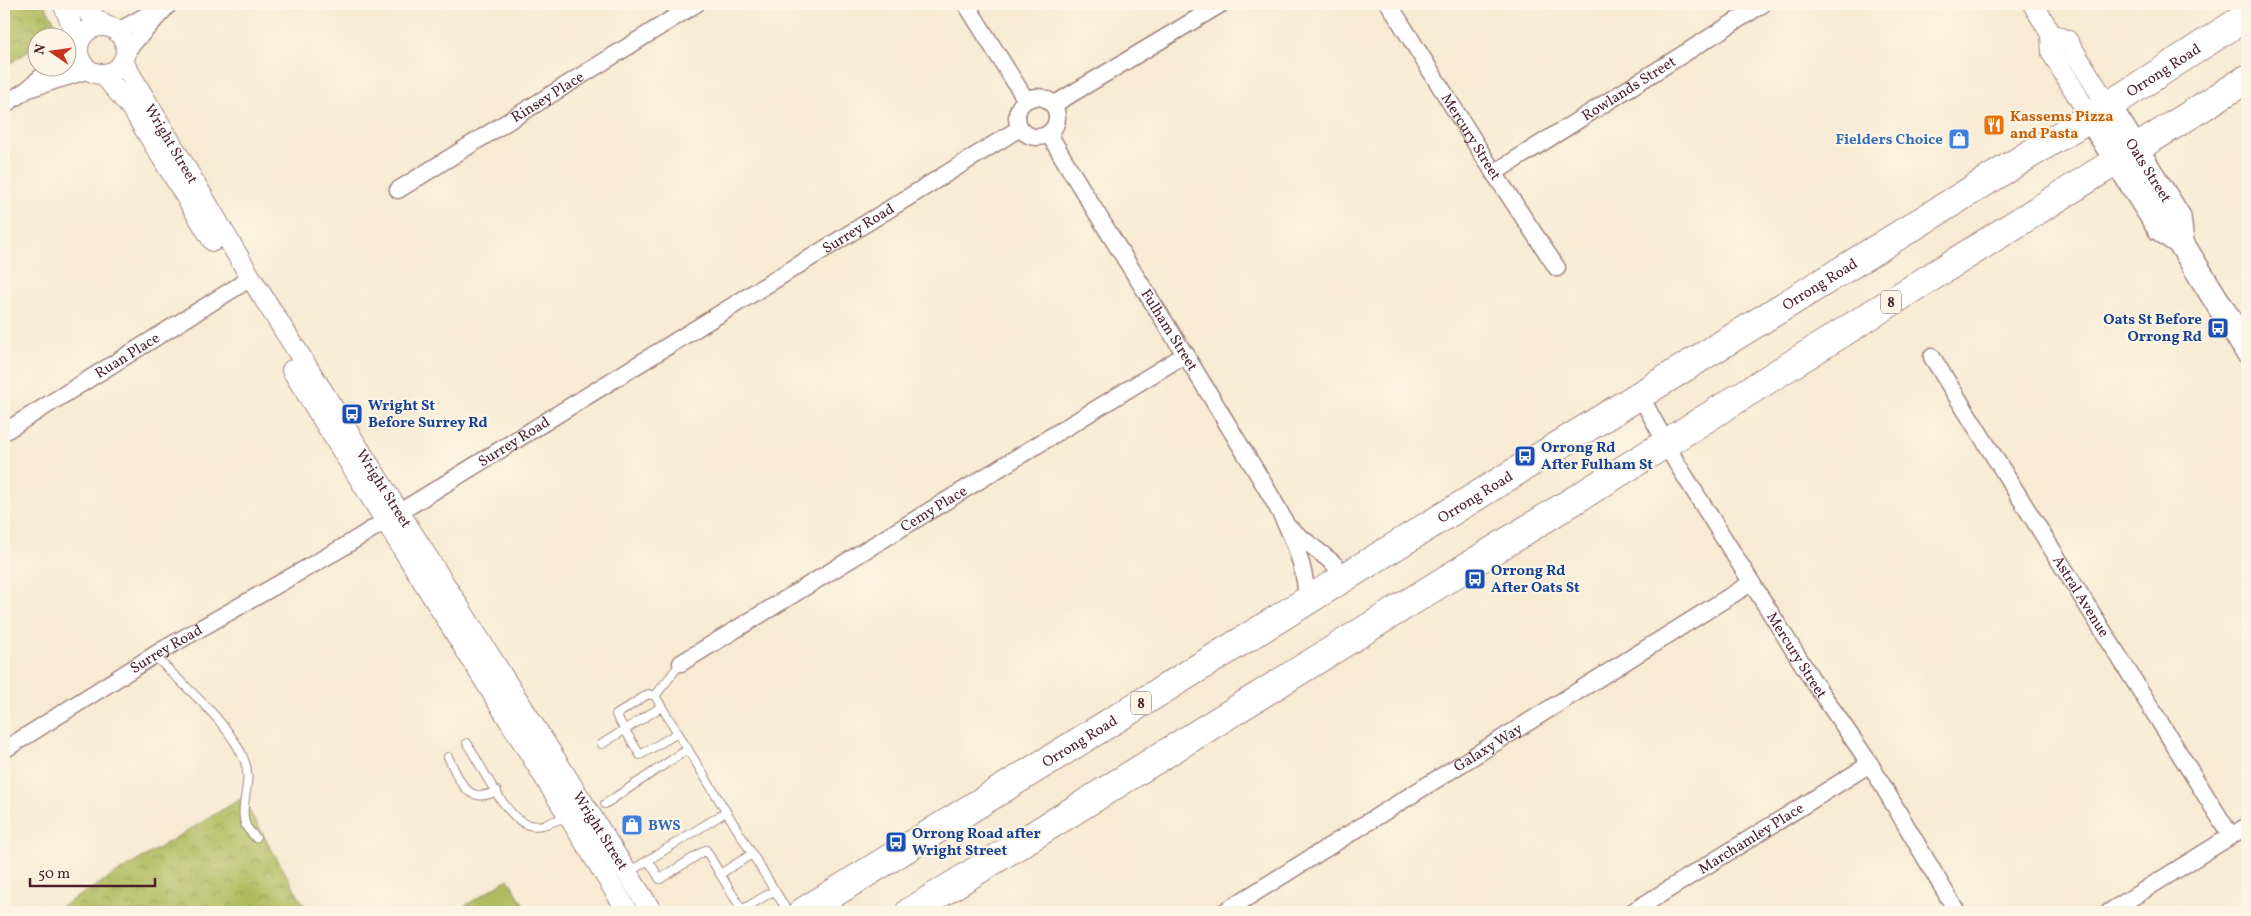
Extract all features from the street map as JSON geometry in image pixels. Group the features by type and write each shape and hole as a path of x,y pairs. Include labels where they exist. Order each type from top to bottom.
{"highway":[{"name":"Orrong Road","path":"803,912 2099,111 2247,16"},
{"name":"8","path":"910,912 1665,444 2247,79"}],"main road":[{"name":"Oats Street","path":"2099,111 2127,154 2160,228 2181,243 2247,350"}],"street":[{"path":"63,4 70,28"},
{"path":"81,4 92,16 111,28 126,43 125,56"},
{"path":"78,43 91,28 111,28 168,4"},
{"path":"28,89 96,72 115,71 168,4"},
{"name":"Rinsey Place","path":"398,190 696,4"},
{"path":"966,4 1026,100"},
{"path":"1053,105 1221,4"},
{"name":"Mercury Street","path":"1389,4 1494,173 1557,268"},
{"name":"Rowlands Street","path":"1494,173 1763,4"},
{"name":"Oats Street","path":"2033,4 2051,34 2066,40 2099,111"},
{"path":"78,55 80,60 96,72"},
{"name":"Wright Street","path":"125,56 246,282"},
{"name":"Wright Street","path":"96,72 133,110 246,282 392,517 586,808 652,912"},
{"path":"4,105 28,89 40,78"},
{"path":"1041,97 1053,105 1056,111 1056,124 1049,134 1037,137 1024,133 1020,128 1018,113 1026,100 1041,97"},
{"name":"Surrey Road","path":"4,750 154,655 322,560 1020,128"},
{"name":"Fulham Street","path":"1049,134 1186,354 1289,528 1306,578 1307,600"},
{"name":"Ruan Place","path":"4,432 246,282"},
{"name":"Cemy Place","path":"681,663 1186,354"},
{"name":"Astral Avenue","path":"1932,358 2231,836"},
{"name":"Mercury Street","path":"1640,395 1665,444 1815,684 1870,764 1957,912"},
{"name":"Fulham Street","path":"1289,528 1346,577"},
{"name":"Galaxy Way","path":"1224,912 1751,583"},
{"name":"Marchamley Place","path":"1632,912 1870,764"},
{"name":"Wright Street","path":"586,808 628,912"},
{"path":"2109,912 2247,826"}],"lane":[{"path":"154,655 220,721 240,750 246,765 248,782 244,810 246,826 256,838"},
{"path":"655,696 681,663"},
{"path":"678,733 640,755 616,715 648,694 655,696 688,749 726,812 775,890 788,912"},
{"path":"602,744 662,707"},
{"path":"468,742 516,819 529,825 543,825 586,808 688,749"},
{"path":"448,757 467,792 478,796 497,791"},
{"path":"627,873 726,812"},
{"path":"648,860 660,879 706,850 742,910 775,890"},
{"path":"720,874 752,854"}],"green space":[{"path":"4,4 44,4 59,28 28,28 28,52 4,67"},
{"path":"242,798 308,912 52,912"},
{"path":"508,879 527,910 524,912 455,912"}],"place":[{"name":"Kassems Pizza and Pasta","path":"1994,125"},
{"name":"Fielders Choice","path":"1959,139"},
{"name":"Oats St Before Orrong Rd","path":"2218,328"},
{"name":"Wright St Before Surrey Rd","path":"352,414"},
{"name":"Orrong Rd After Fulham St","path":"1525,456"},
{"name":"Orrong Rd After Oats St","path":"1475,579"},
{"name":"BWS","path":"632,825"},
{"name":"Orrong Road after Wright Street","path":"896,842"}]}
